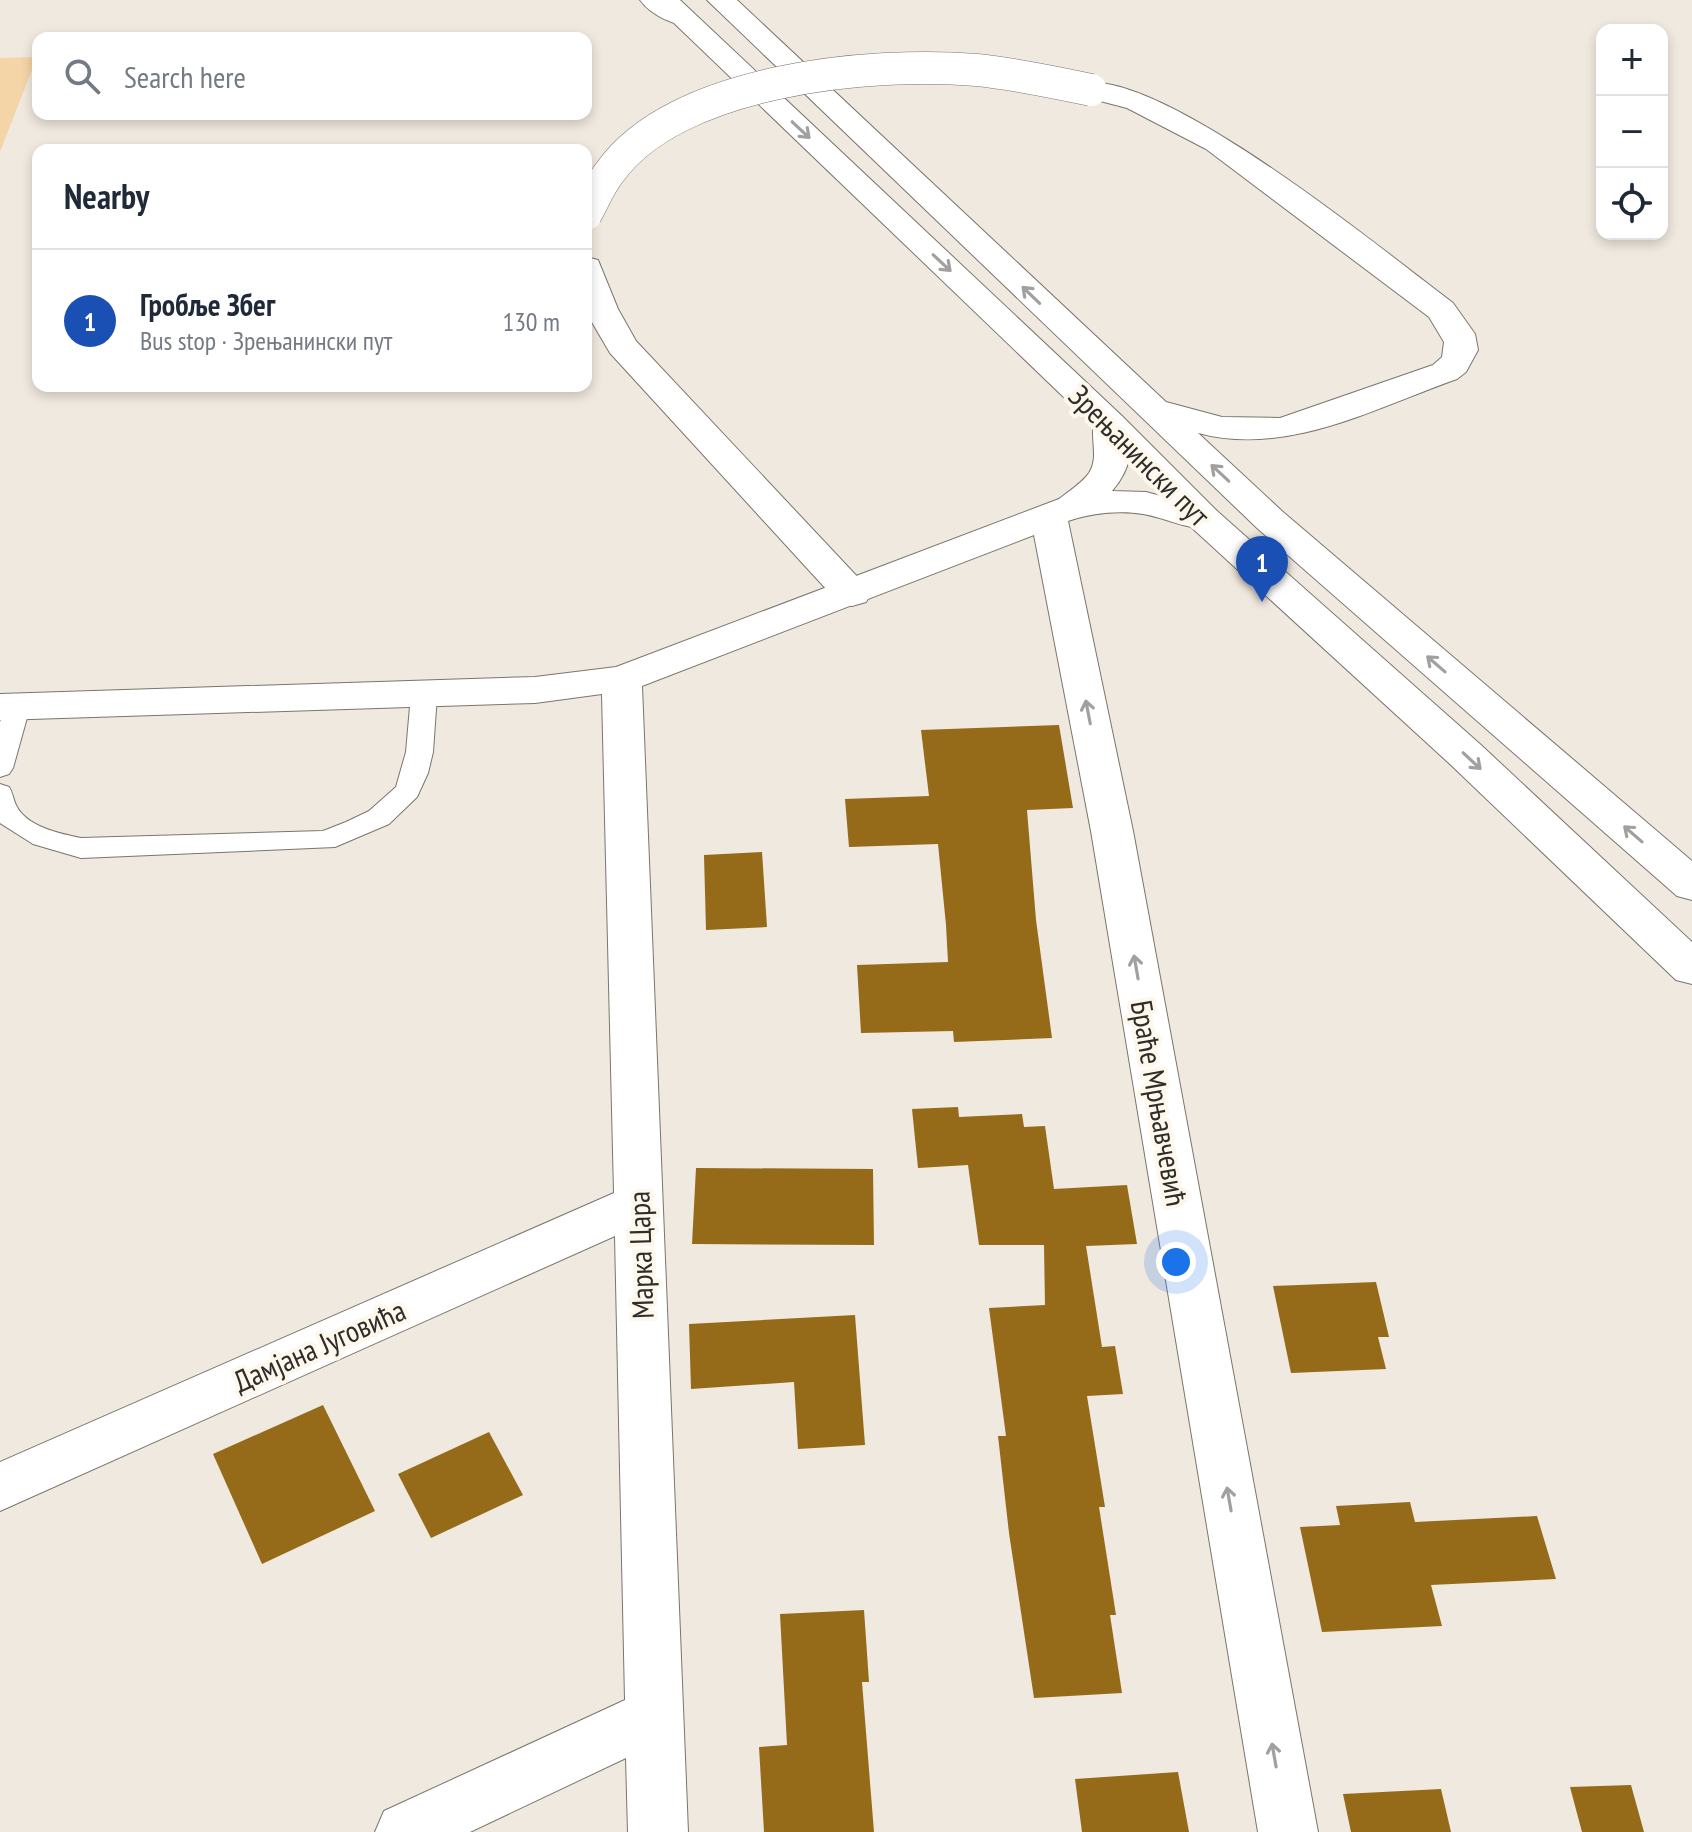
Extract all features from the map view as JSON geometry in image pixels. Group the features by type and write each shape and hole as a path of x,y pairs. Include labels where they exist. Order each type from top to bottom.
{"main road":[{"name":"Зрењанински пут","path":"654,0 674,9 1110,423 1204,519 1466,755 1692,968"},
{"name":"Зрењанински пут","path":"721,0 1270,520 1692,885"},
{"path":"592,203 609,172 640,142 676,118 717,101 789,81 881,68 961,69 1004,73 1137,102 1217,143 1441,310 1454,324 1463,352 1445,372 1284,429 1264,445 1258,459 1261,493 1270,520"},
{"path":"592,284 601,309 622,346 852,594"},
{"path":"1149,407 1189,422 1221,428 1284,429"},
{"path":"1060,512 1112,470 1115,454 1110,423"},
{"path":"9,707 535,690 622,679 852,594 1060,512 1120,501 1146,503 1204,519"},
{"name":"Браће Мрњавчевић","path":"1060,512 1112,831 1288,1832"},
{"name":"Марка Цара","path":"622,679 658,1832"},
{"name":"Дамјана Југовића","path":"0,1487 638,1204"},
{"path":"405,1832 654,1716"}],"lane":[{"path":"0,793 16,823 43,839 81,848 325,840 376,819 406,794 418,772 424,695"},
{"path":"0,768 9,707"}],"shaded area":[{"path":"32,57 32,70 0,152 0,58"}],"building":[{"path":"1059,725 1073,808 1027,810 1036,920 1052,1038 954,1042 953,1031 861,1033 857,965 948,962 946,925 938,844 849,847 845,799 929,796 921,730"},
{"path":"762,852 767,927 706,930 704,855"},
{"path":"958,1107 959,1117 1022,1114 1024,1127 1045,1126 1054,1189 1127,1185 1137,1244 1086,1246 1102,1347 1115,1346 1123,1394 1087,1396 1105,1507 1099,1507 1116,1615 1110,1615 1122,1693 1034,1698 1009,1533 998,1436 1006,1436 989,1308 1045,1305 1044,1245 979,1245 968,1165 918,1168 912,1109"},
{"path":"696,1168 873,1169 874,1245 692,1244"},
{"path":"1376,1282 1389,1337 1378,1337 1386,1369 1291,1373 1273,1286"},
{"path":"855,1315 865,1445 798,1449 794,1382 691,1389 689,1324"},
{"path":"323,1405 375,1511 262,1564 213,1454"},
{"path":"489,1432 523,1495 431,1538 398,1474"},
{"path":"1410,1502 1415,1522 1537,1516 1556,1579 1431,1585 1442,1626 1322,1632 1300,1527 1340,1525 1336,1506"},
{"path":"864,1610 869,1682 862,1682 874,1832 764,1832 759,1747 787,1745 780,1614"},
{"path":"1178,1772 1189,1832 1082,1832 1075,1779"},
{"path":"1631,1785 1644,1832 1582,1832 1570,1787"},
{"path":"1441,1789 1451,1832 1351,1832 1343,1794"}],"place":[{"name":"Гробље Збег","path":"1262,602"}]}
